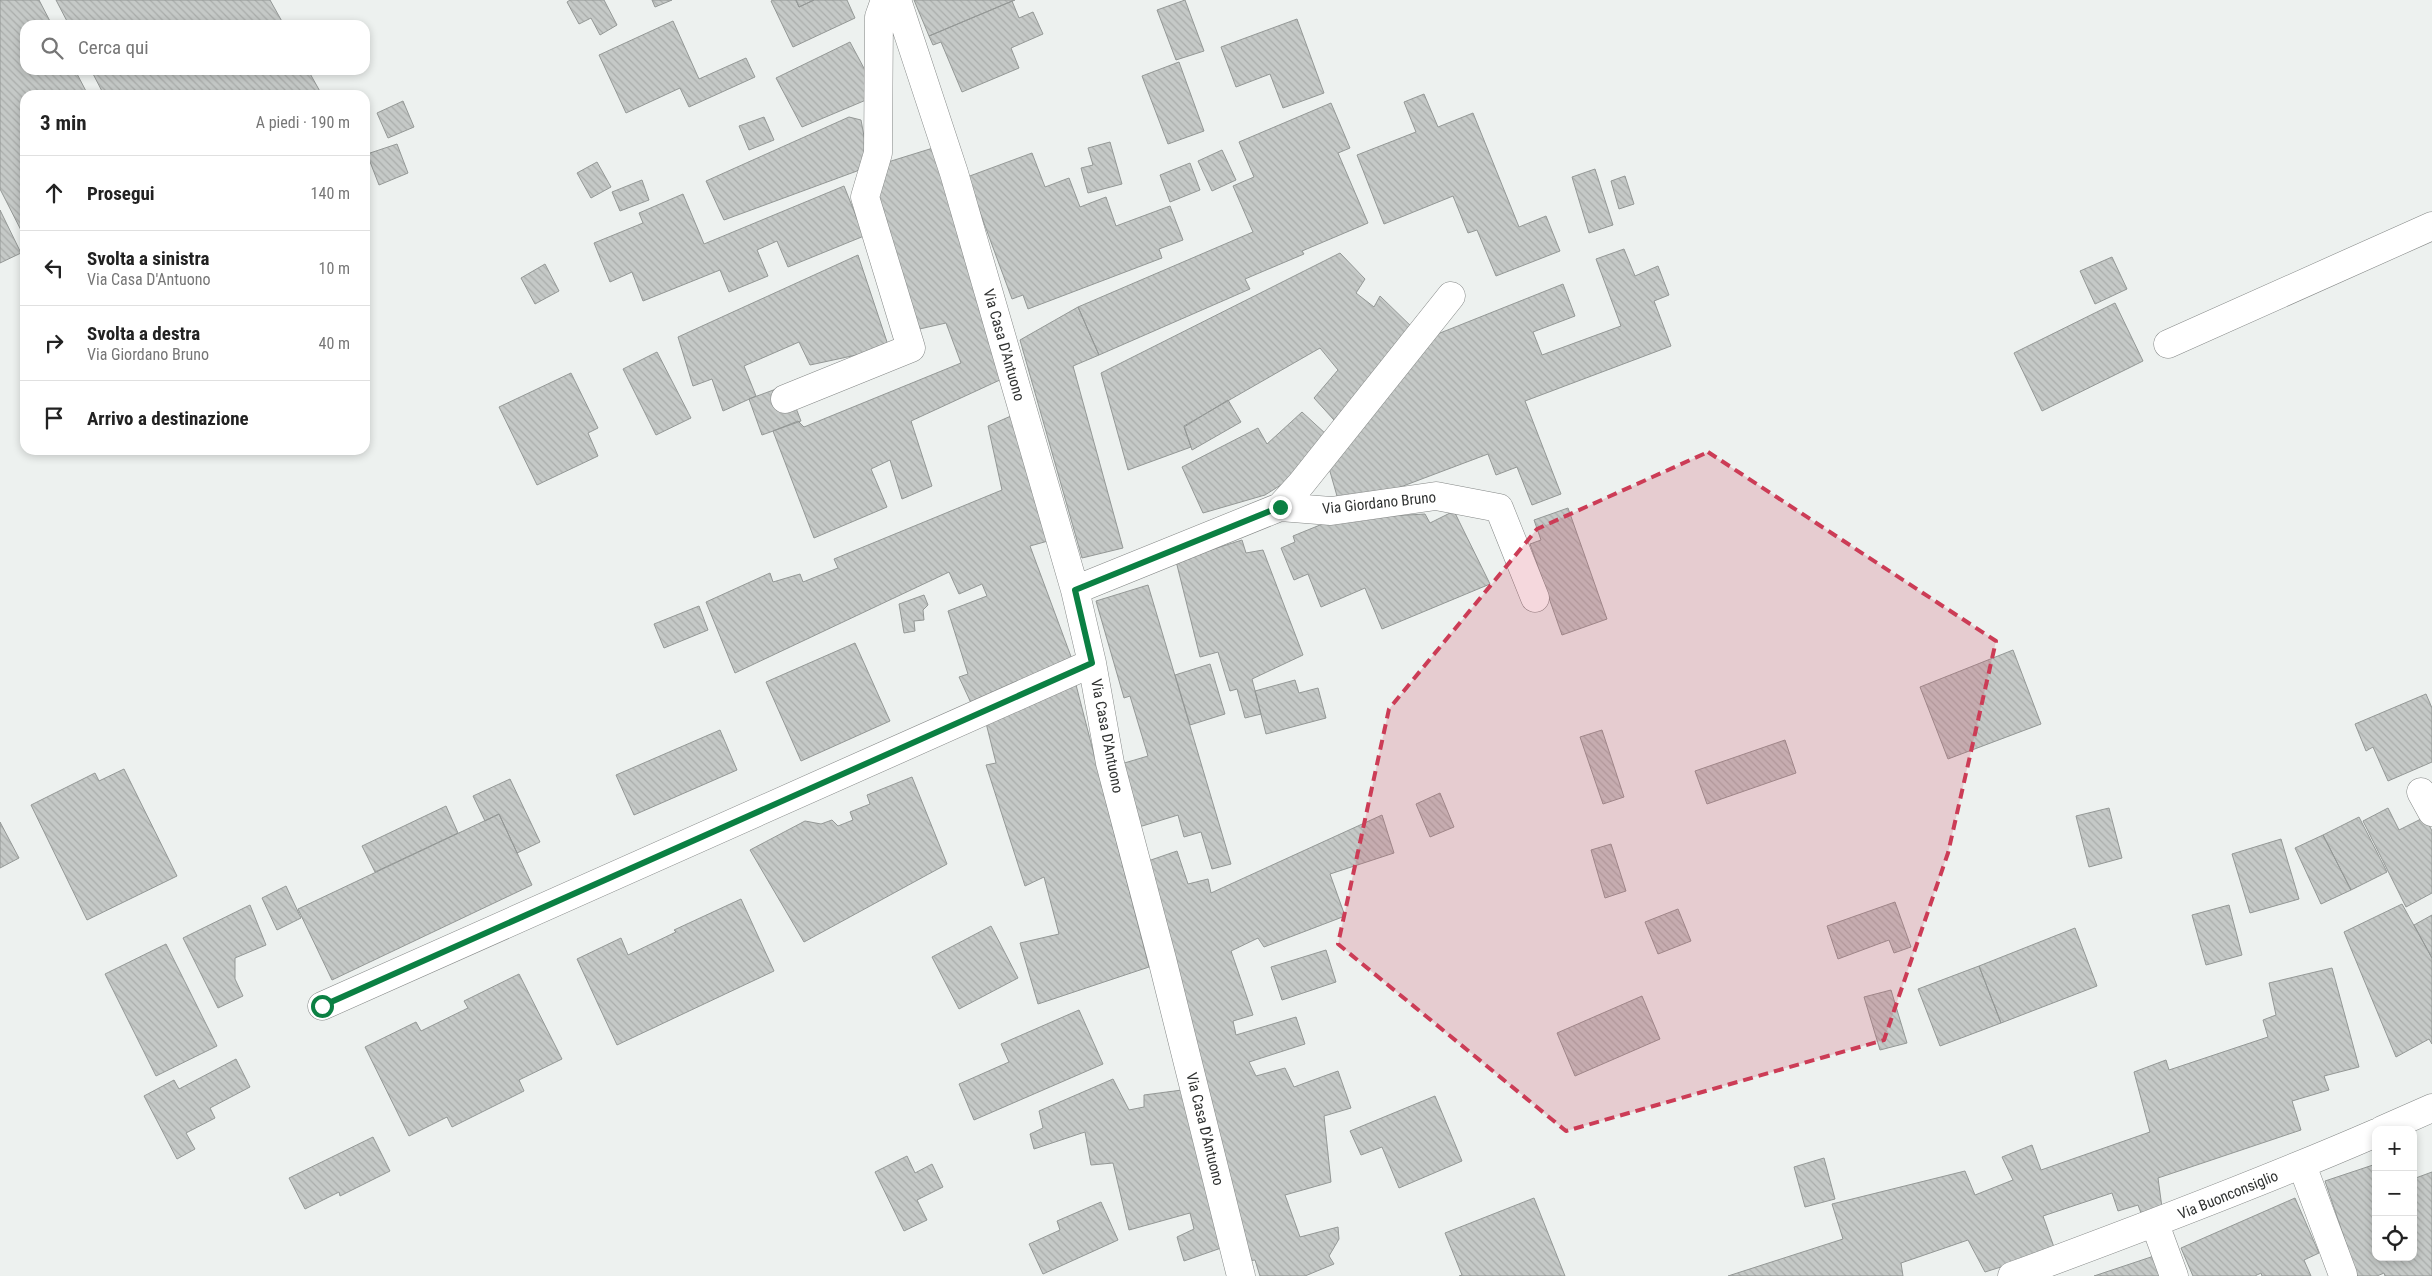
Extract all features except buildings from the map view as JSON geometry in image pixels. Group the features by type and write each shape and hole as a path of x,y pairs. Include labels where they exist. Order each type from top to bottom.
{"street":[{"path":"785,399 911,348 865,197 878,153 879,17 885,0"},
{"name":"Via Casa D'Antuono","path":"897,0 954,173 1075,590 1092,663 1110,763 1162,959 1241,1276"},
{"path":"2168,344 2432,226"},
{"name":"Via Giordano Bruno","path":"1075,590 1280,507 1301,484 1451,296"},
{"name":"Via Giordano Bruno","path":"1280,507 1331,511 1436,496 1499,508 1535,598"},
{"path":"322,1006 1092,663"},
{"path":"2391,1126 2432,1108"},
{"name":"Via Buonconsiglio","path":"2012,1276 2155,1224 2372,1135"},
{"path":"2302,1165 2343,1275"},
{"path":"2155,1224 2174,1276"}],"highlighted area":[{"path":"1708,452 1996,641 1948,853 1884,1040 1566,1131 1338,944 1389,709 1537,529"}],"route":[{"path":"322,1006 1092,663 1075,590 1280,507"}]}
